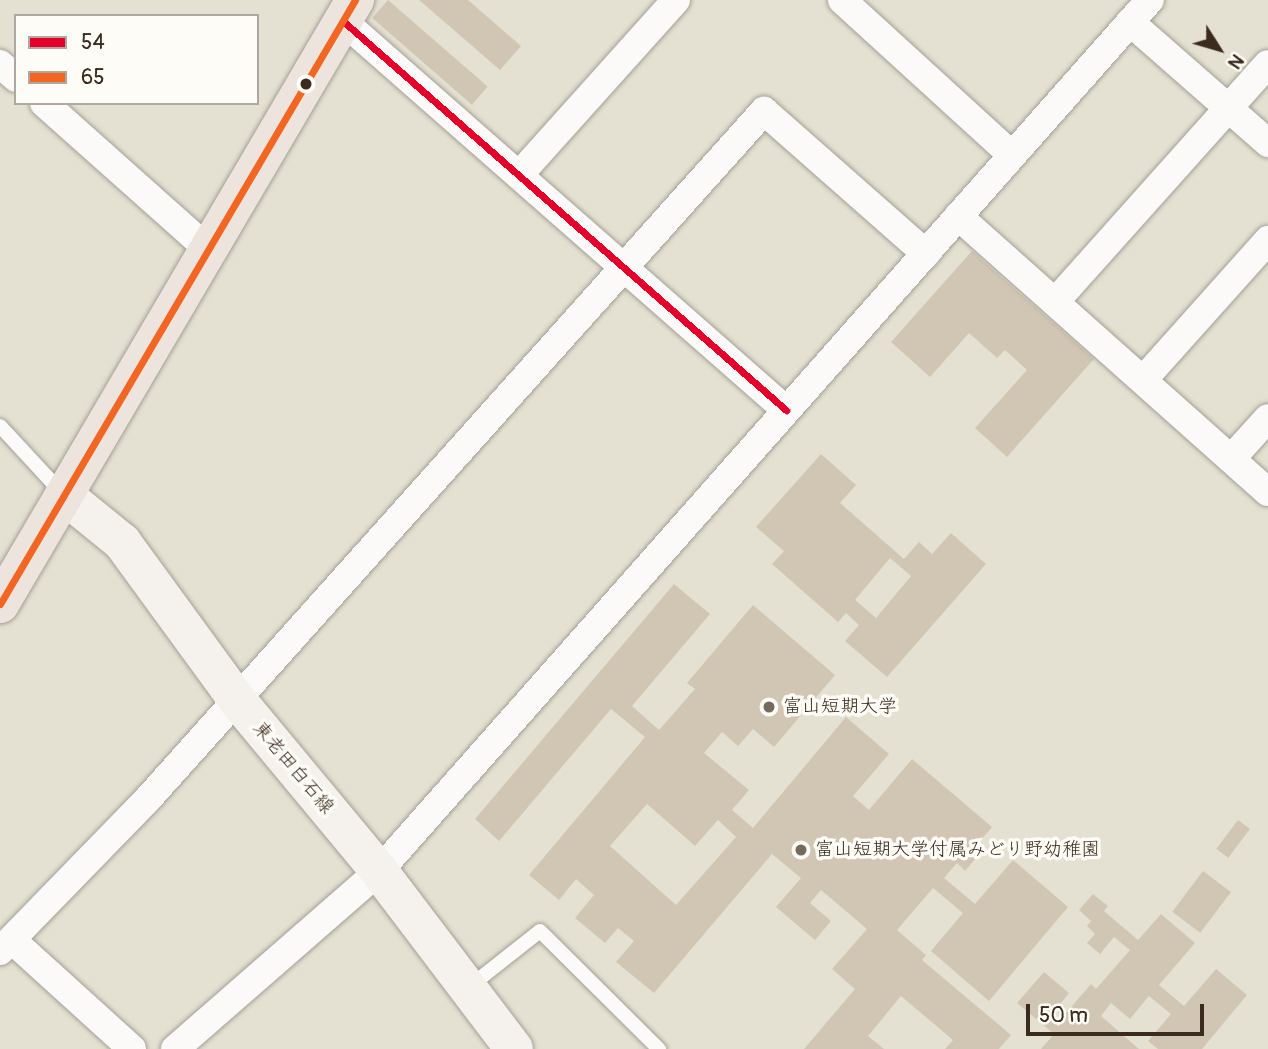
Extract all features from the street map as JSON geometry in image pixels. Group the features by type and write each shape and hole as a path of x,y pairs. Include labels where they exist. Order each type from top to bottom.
{"main road":[{"path":"0,604 349,10"},
{"name":"東老田白石線","path":"64,495 122,542 238,701 379,871 514,1049"}],"street":[{"path":"519,175 676,0"},
{"path":"842,0 1012,155"},
{"path":"175,1049 379,871 1150,0"},
{"path":"349,10 519,175 786,411"},
{"path":"1130,22 1268,143"},
{"path":"0,64 14,76"},
{"path":"1055,302 1268,64"},
{"path":"46,105 209,250"},
{"path":"132,1049 6,946 238,701 764,111 926,254"},
{"path":"958,216 1268,492"},
{"path":"1143,380 1268,240"},
{"path":"1231,459 1268,418"}],"lane":[{"path":"0,426 64,495"},
{"path":"467,988 540,931 659,1049"}],"building":[{"path":"388,0 488,87 472,105 372,18"},
{"path":"419,0 468,0 521,46 500,70"},
{"path":"972,251 1094,359 1007,457 975,428 1027,370 1005,350 997,358 969,333 930,377 891,342"},
{"path":"821,454 856,485 840,503 904,559 919,542 932,554 951,533 986,564 887,677 845,641 859,625 846,613 838,622 772,564 784,551 756,527","holes":["890,558 911,576 876,618 855,600"]},
{"path":"674,584 710,614 632,706 659,730 695,689 687,683 753,605 835,675 774,747 753,729 738,746 722,732 704,753 749,790 732,810 753,828 846,717 889,754 853,796 869,810 912,759 992,827 976,846 982,851 965,871 957,863 944,878 975,904 1013,860 1068,907 989,1001 931,951 963,913 933,888 897,930 926,955 922,960 1011,1035 999,1049 945,1049 953,1040 901,996 868,1036 884,1049 804,1049 855,989 832,969 867,929 821,890 810,903 831,921 815,940 776,907 801,878 772,854 654,993 616,962 634,941 618,928 605,943 575,918 594,895 576,879 559,900 529,875 645,737 611,709 499,841 475,819","holes":["647,804 695,846 718,820 736,837 676,905 610,846"]},
{"path":"1238,820 1250,829 1228,858 1216,849"},
{"path":"1203,871 1231,892 1200,933 1172,912"},
{"path":"1093,894 1108,906 1104,911 1138,940 1161,914 1195,943 1159,985 1184,1006 1216,969 1247,995 1202,1049 1158,1049 1148,1041 1171,1014 1149,996 1130,1019 1111,1003 1101,1016 1139,1049 1041,1049 1054,1034 1017,1003 1044,972 1069,993 1052,1014 1060,1020 1091,984 1096,989 1130,950 1114,937 1100,954 1087,943 1095,934 1087,926 1091,921 1079,910"}],"transit line":[{"name":"65","path":"0,604 355,0"},
{"name":"54","path":"343,21 786,410"}],"place":[{"name":"富山短期大学","path":"769,707"},
{"name":"富山短期大学付属みどり野幼稚園","path":"801,850"}]}
